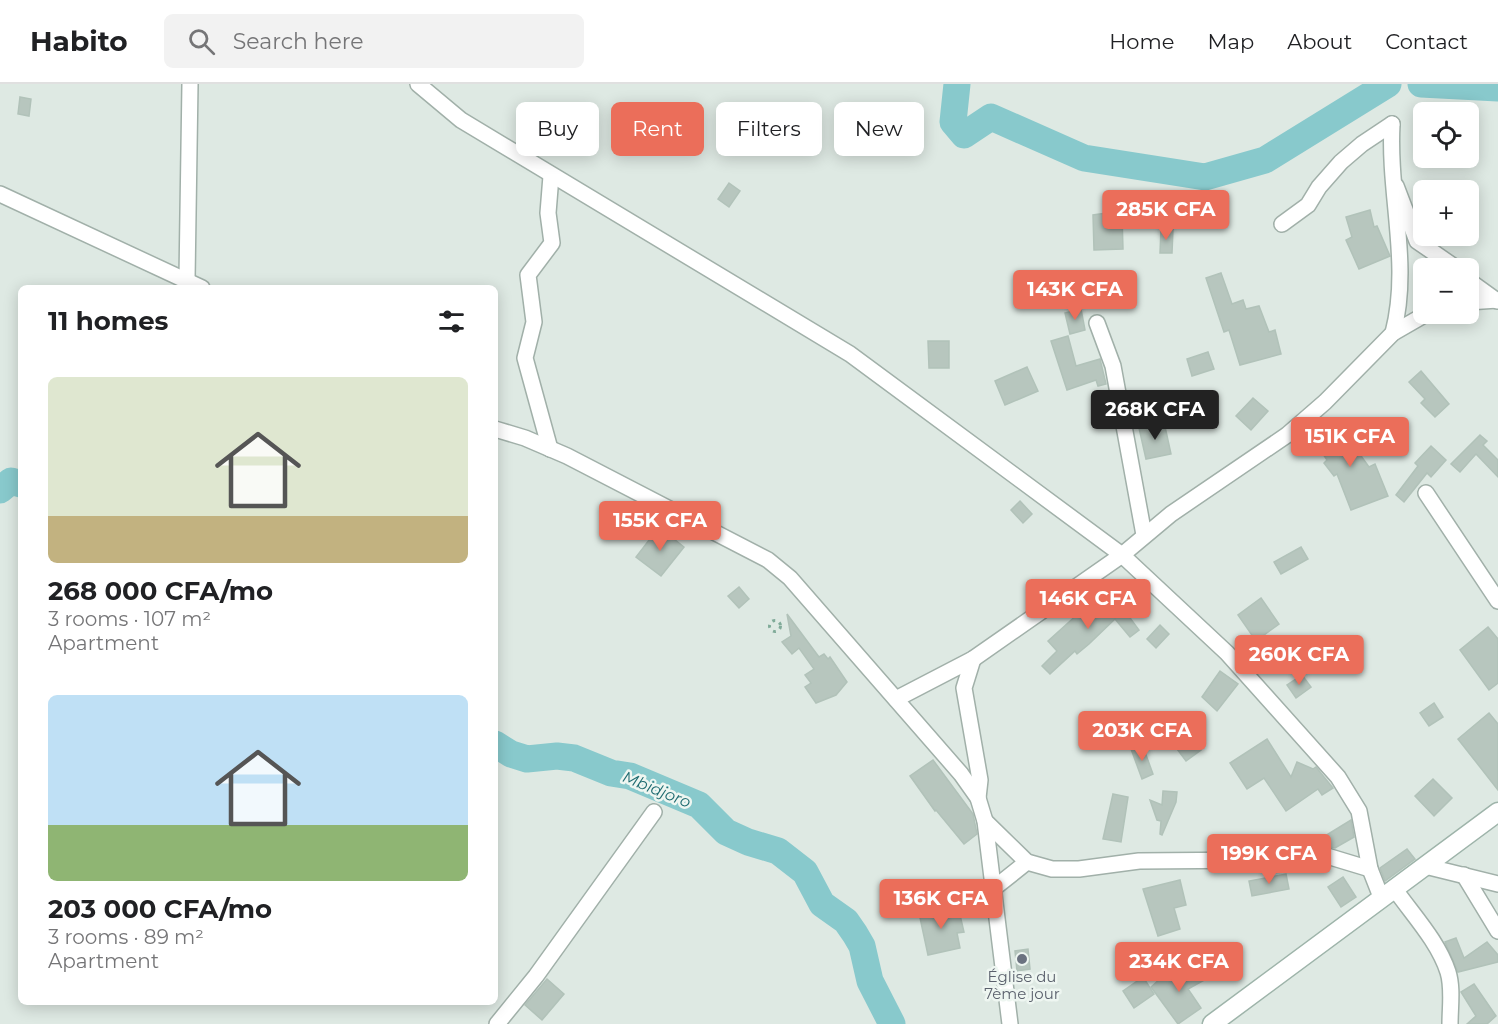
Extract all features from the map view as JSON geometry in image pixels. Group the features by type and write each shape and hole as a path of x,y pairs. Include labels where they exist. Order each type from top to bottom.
{"street":[{"path":"186,279 190,84"},
{"path":"418,84 461,120 850,354 1122,555 1227,653 1338,777 1359,811 1370,869 1436,948 1447,971 1450,984 1450,1024"},
{"path":"1282,224 1302,207 1308,205 1319,187 1341,162 1362,144 1392,124 1392,178 1402,274 1393,333"},
{"path":"550,449 525,355 534,322 528,275 552,243 548,213 551,176"},
{"path":"1392,178 1417,241 1442,258"},
{"path":"0,194 197,285"},
{"path":"1479,288 1497,300"},
{"path":"1479,301 1497,300"},
{"path":"896,699 973,659 1122,555 1171,514 1287,435 1325,402 1393,333 1413,321"},
{"path":"1097,323 1113,366 1144,535"},
{"path":"498,430 550,449 723,535 768,560 790,578 961,774 978,798 984,821 1011,1024"},
{"path":"1426,493 1498,601"},
{"path":"973,659 964,688 980,780 978,798"},
{"path":"497,1024 536,976 654,812"},
{"path":"1212,1024 1498,812"},
{"path":"984,821 1027,862 1052,869 1079,869 1139,861 1260,860 1313,855 1327,856 1370,869"},
{"path":"993,889 1027,862"},
{"path":"1425,866 1498,884"},
{"path":"1464,875 1498,931"}],"building":[{"path":"20,97 31,99 29,116 18,114"},
{"path":"729,183 740,191 729,207 718,199"},
{"path":"1370,210 1374,227 1377,226 1390,256 1359,269 1346,240 1352,237 1346,217"},
{"path":"1106,213 1106,215 1122,215 1123,249 1094,250 1093,215"},
{"path":"1161,229 1173,229 1172,253 1160,253"},
{"path":"1221,273 1232,304 1243,300 1246,309 1259,306 1269,332 1275,330 1281,354 1240,365 1229,330 1224,332 1206,278"},
{"path":"1081,309 1085,330 1070,334 1065,313"},
{"path":"1068,336 1076,366 1100,359 1106,384 1098,386 1096,380 1067,390 1051,341"},
{"path":"928,341 949,341 949,368 929,368"},
{"path":"1208,352 1214,369 1192,376 1187,359"},
{"path":"1027,367 1038,391 1005,405 995,381"},
{"path":"1421,371 1449,404 1435,417 1421,403 1425,399 1409,382"},
{"path":"1253,398 1268,411 1251,430 1236,416"},
{"path":"1333,421 1348,444 1351,442 1369,467 1375,464 1388,496 1351,510 1337,474 1334,476 1324,463 1327,460 1311,436"},
{"path":"1164,422 1171,454 1146,459 1139,428"},
{"path":"1480,435 1487,441 1483,445 1498,460 1498,477 1476,454 1460,472 1451,464"},
{"path":"1431,446 1446,460 1431,477 1427,473 1404,502 1396,495 1418,466 1415,463"},
{"path":"1020,501 1032,514 1023,523 1011,510"},
{"path":"659,527 684,547 661,576 636,557"},
{"path":"1301,547 1308,559 1281,574 1274,562"},
{"path":"739,587 749,599 739,608 728,596"},
{"path":"1104,591 1122,607 1139,630 1130,637 1115,619 1089,644 1077,654 1075,651 1050,674 1042,666 1057,651 1048,641 1079,613 1082,616"},
{"path":"1261,598 1279,624 1256,641 1238,615"},
{"path":"787,614 819,657 824,654 828,659 830,657 847,682 836,695 816,703 805,687 811,683 805,675 814,669 799,648 792,654 782,642 791,636"},
{"path":"1160,625 1169,634 1156,648 1147,639"},
{"path":"1488,627 1498,639 1498,683 1489,690 1460,650"},
{"path":"1220,671 1238,684 1217,711 1202,697"},
{"path":"1302,675 1311,687 1296,698 1287,685"},
{"path":"1434,703 1443,717 1429,726 1420,713"},
{"path":"1489,713 1498,724 1498,790 1458,739"},
{"path":"1181,722 1201,750 1186,761 1165,733"},
{"path":"1267,739 1291,777 1297,762 1313,769 1316,767 1333,788 1322,795 1318,789 1286,811 1264,778 1247,789 1230,763"},
{"path":"1142,744 1153,774 1142,779 1131,749"},
{"path":"933,760 973,814 977,834 964,844 935,811 910,776"},
{"path":"1433,779 1452,798 1434,816 1415,796"},
{"path":"1163,791 1177,792 1176,802 1162,835 1160,834 1161,821 1157,820 1150,800 1162,805"},
{"path":"1113,794 1128,797 1121,842 1103,839"},
{"path":"1351,820 1354,837 1335,848 1324,846 1320,839"},
{"path":"1407,849 1415,859 1385,881 1380,868"},
{"path":"1286,874 1289,889 1252,896 1249,881"},
{"path":"1343,877 1356,897 1341,907 1328,887"},
{"path":"1180,880 1186,905 1174,908 1180,929 1158,936 1143,889"},
{"path":"952,906 955,916 960,915 964,932 957,933 960,948 928,955 919,913"},
{"path":"1456,938 1464,958 1487,942 1498,955 1498,962 1458,972 1445,942"},
{"path":"1028,949 1030,969 1017,971 1015,951"},
{"path":"1173,967 1177,980 1202,967 1208,978 1188,989 1201,1008 1178,1024 1151,987"},
{"path":"1143,977 1154,994 1134,1008 1123,991"},
{"path":"547,979 564,994 542,1020 525,1005"},
{"path":"1474,984 1496,1016 1487,1024 1467,1024 1476,1016 1461,992"}],"waterway":[{"path":"957,84 953,122 964,135 991,117 1084,158 1205,177 1265,160 1388,84"},
{"path":"1421,84 1498,88"},
{"name":"Mbidjoro","path":"0,490 11,481 18,483"},
{"name":"Mbidjoro","path":"498,746 511,754 527,759 557,756 574,758 611,773 630,776 699,805 726,832 748,842 778,851 805,872 822,904 846,921 855,934 862,946 870,981 892,1024"}],"place":[{"name":"Église du 7ème jour","path":"1022,959"}]}
